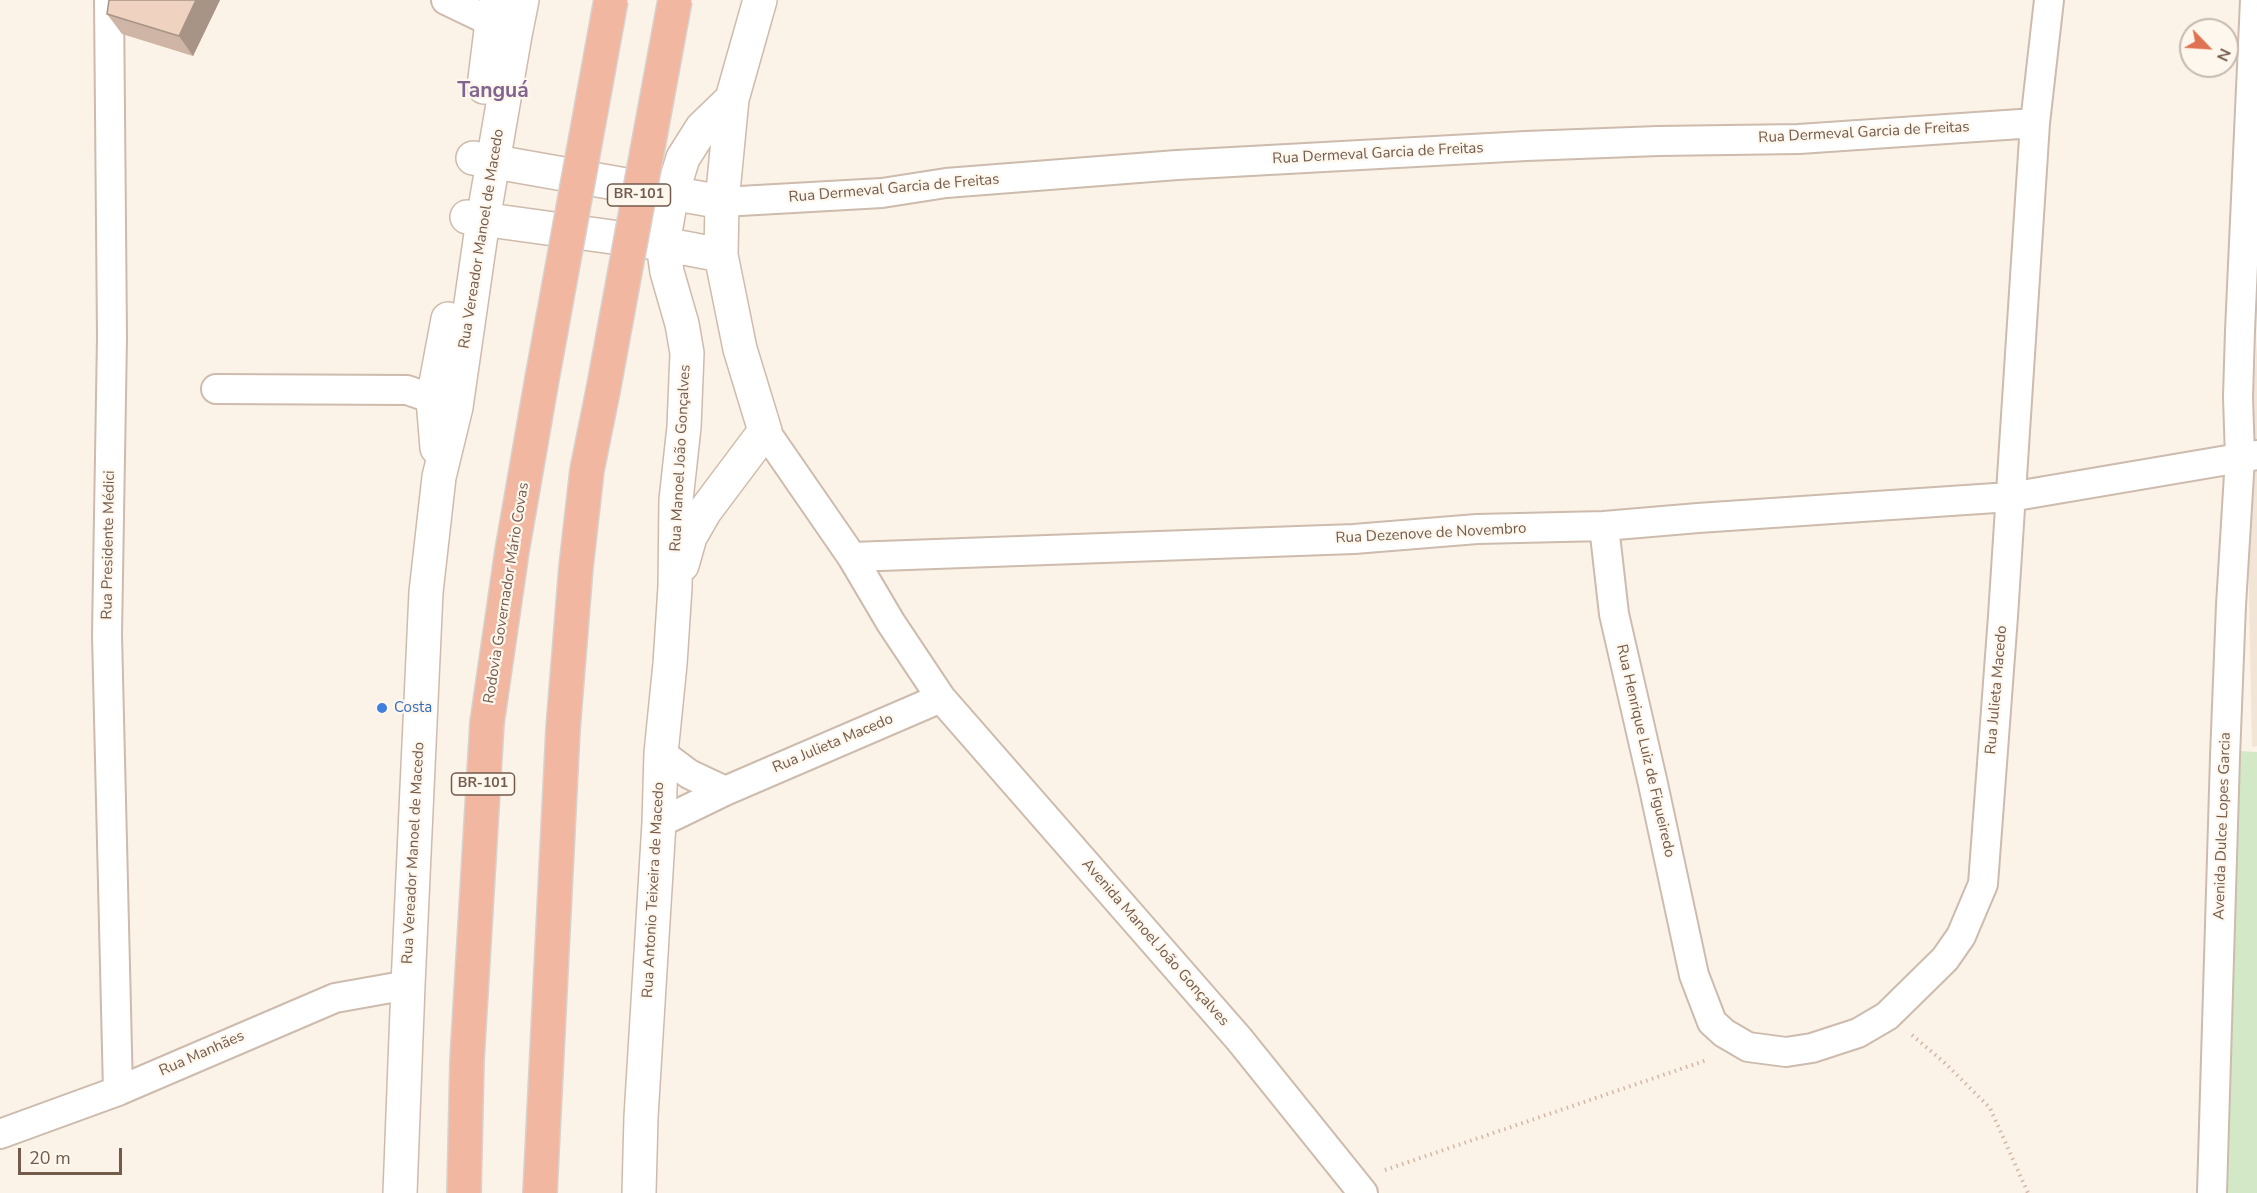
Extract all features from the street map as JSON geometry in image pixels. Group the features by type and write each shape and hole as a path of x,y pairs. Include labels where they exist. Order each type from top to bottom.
{"highway":[{"name":"Rodovia Governador Mário Covas","path":"464,1193 467,1060 487,723 542,380 611,0"},
{"name":"BR-101","path":"540,1193 563,729 576,567 587,470 675,0"}],"street":[{"name":"Rua Presidente Médici","path":"109,0 112,337 107,635 118,1091"},
{"path":"446,0 501,19"},
{"name":"Rua Vereador Manoel de Macedo","path":"400,1193 426,592 439,477 456,407 483,160 488,62 501,19 522,0"},
{"path":"760,0 732,99 722,202 721,255 740,349 765,431 852,557 891,623 941,698"},
{"name":"Rua Julieta Macedo","path":"1748,1047 1786,1052 1812,1048 1858,1033 1887,1016 1945,959 1961,936 1983,884 2036,123 2049,0"},
{"name":"Avenida Dulce Lopes Garcia","path":"2212,1193 2230,605 2249,457 2238,397 2255,0"},
{"name":"Rua Manoel João Gonçalves","path":"675,586 676,500 684,427 687,353 682,324 667,272 663,244 672,193 683,158 691,142 702,128 732,99"},
{"name":"Rua Dermeval Garcia de Freitas","path":"722,202 882,193 946,183 1177,165 1526,146 1798,139 2036,123"},
{"path":"483,160 722,202"},
{"path":"475,218 663,244 721,255"},
{"name":"Rua Vereador Manoel de Macedo","path":"439,477 433,399 475,218"},
{"path":"216,389 407,390 433,399"},
{"name":"Rua Manoel João Gonçalves","path":"675,586 690,537 705,511 765,431"},
{"name":"Rua Dezenove de Novembro","path":"852,557 1354,539 1477,529 1604,526 2010,497 2249,457"},
{"name":"Rua Henrique Luiz de Figueiredo","path":"1604,526 1614,615 1694,975 1713,1022 1724,1034 1748,1047"},
{"name":"Rua Antonio Teixeira de Macedo","path":"639,1193 661,753 675,586"},
{"name":"Rua Julieta Macedo","path":"659,823 725,791 941,698"},
{"name":"Avenida Manoel João Gonçalves","path":"941,698 1239,1039 1359,1187"},
{"path":"661,753 688,774 725,791"},
{"name":"Rua Manhães","path":"0,1134 118,1091 335,998 408,985"}],"path":[{"path":"1887,1016 1946,1064 1990,1108 2028,1193"},
{"path":"1359,1187 1748,1047"}],"shaded area":[{"path":"2257,340 2257,746 2252,747 2247,490"}],"green space":[{"path":"2239,751 2257,752 2257,1193 2226,1193"}],"building":[{"path":"109,0 196,0 179,36 107,14"}],"place":[{"name":"Costa","path":"382,708"}],"district":[{"name":"Tanguá","path":"493,92"}]}
